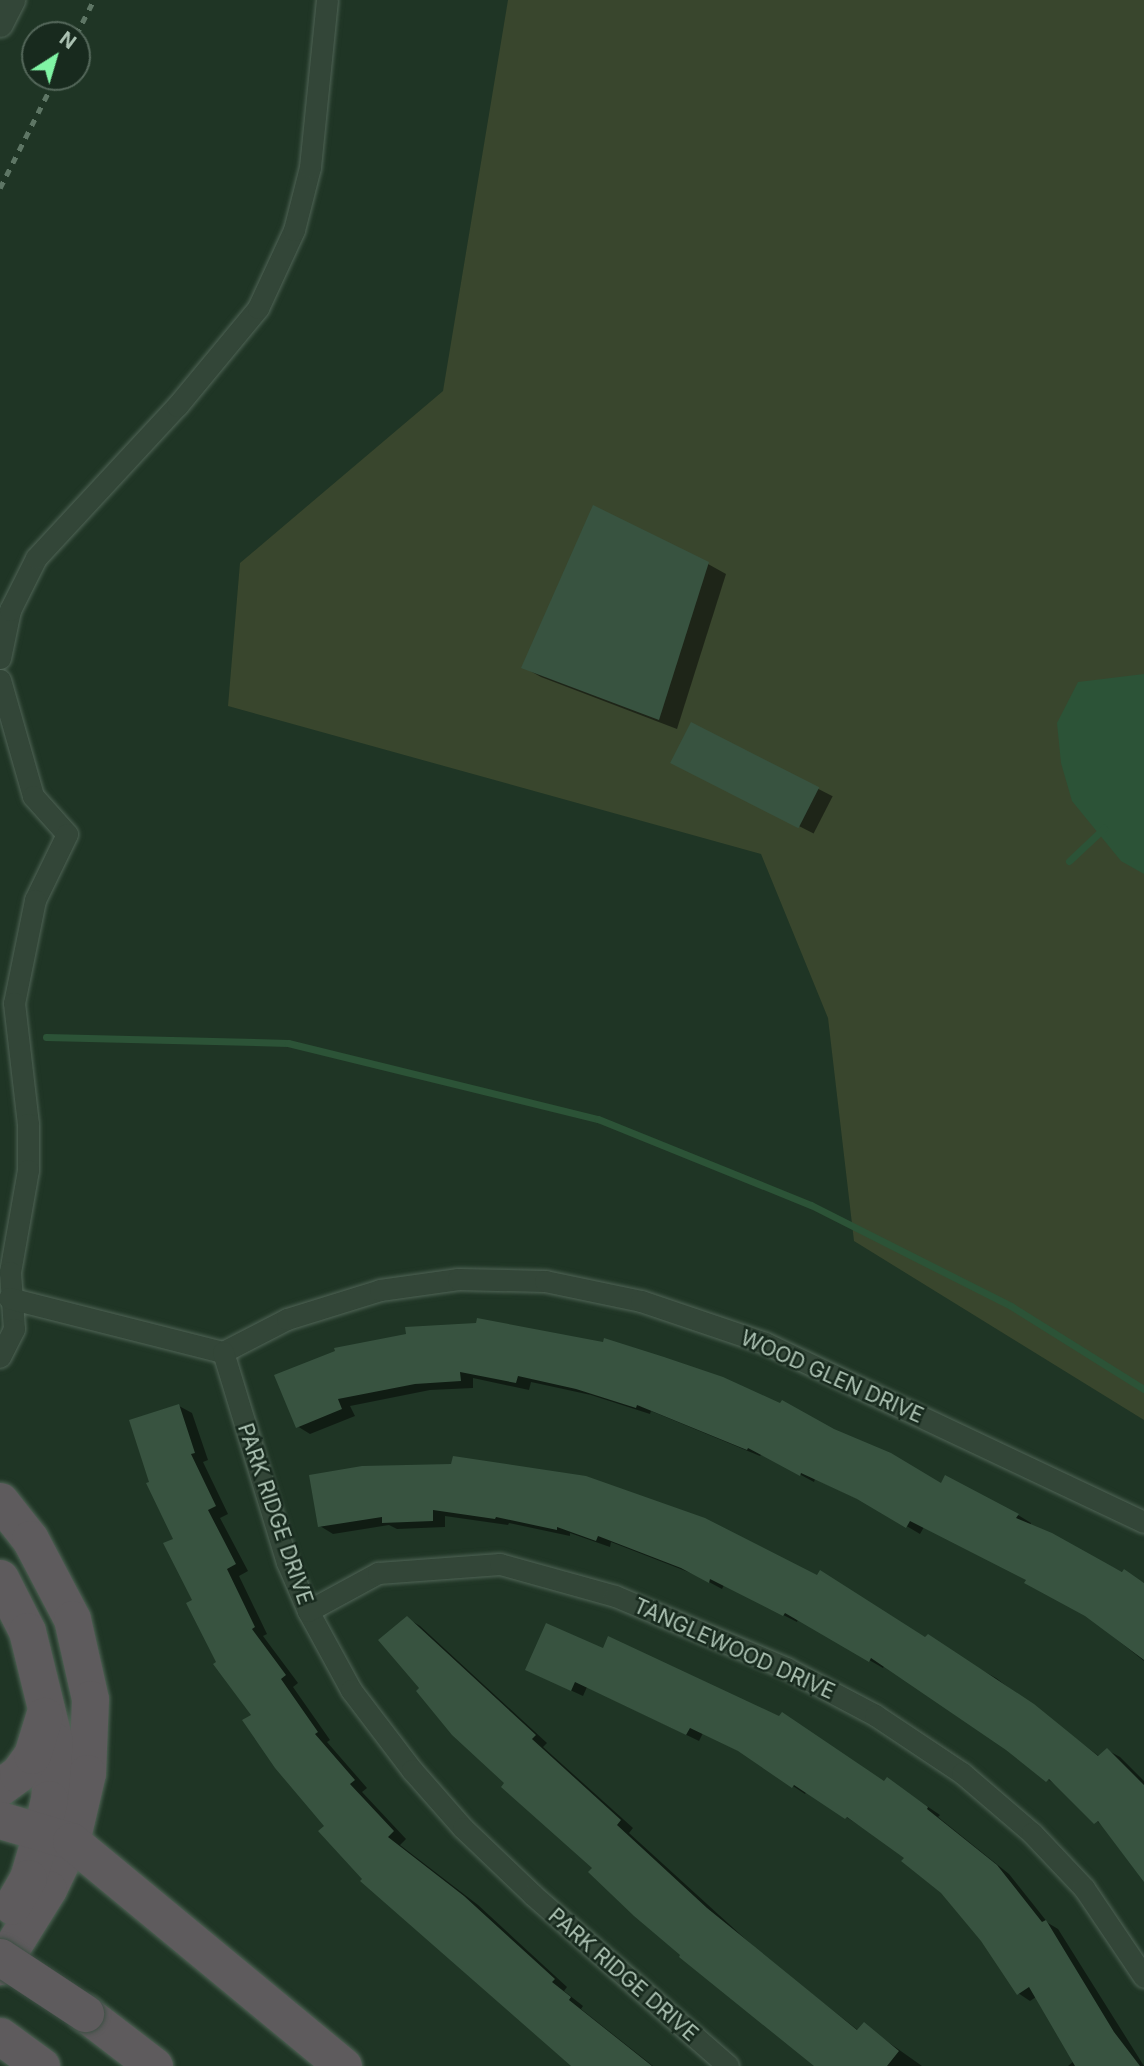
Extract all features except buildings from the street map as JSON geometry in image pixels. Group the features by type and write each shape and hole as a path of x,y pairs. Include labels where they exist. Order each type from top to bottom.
{"highway":[{"path":"0,1501 30,1539 72,1619 85,1665 90,1699 86,1773 56,1838 0,1925"},
{"path":"0,1577 27,1631 47,1702 54,1741 49,1799 56,1838 48,1889 0,1966"},
{"path":"0,1787 18,1774 32,1755 42,1730 47,1702"},
{"path":"0,1820 56,1838 343,2066"},
{"path":"0,1957 85,2013 154,2066"},
{"path":"0,2036 41,2066"}],"street":[{"path":"0,24 12,0"},
{"path":"0,658 10,610 36,558 177,406 258,308 294,230 310,167 327,0"},
{"path":"0,680 33,796 67,834 35,900 15,1003 28,1124 28,1170 5,1301 14,1329 0,1357"},
{"name":"WOOD GLEN DRIVE","path":"223,1352 287,1319 380,1290 458,1279 545,1281 640,1301 765,1343 1144,1522"},
{"path":"5,1301 223,1352"},
{"name":"PARK RIDGE DRIVE","path":"223,1352 287,1562 308,1611 351,1690 412,1770 463,1828 533,1895 728,2066"},
{"name":"TANGLEWOOD DRIVE","path":"308,1611 378,1573 500,1564 615,1596 786,1668 875,1715 962,1773 1032,1833 1084,1888 1144,1978"}],"shaded area":[{"path":"508,0 1144,0 1144,1420 854,1241 828,1018 761,854 228,706 240,563 443,391"},
{"path":"1144,674 1144,874 1121,861 1072,801 1061,763 1057,723 1078,682"}],"waterway":[{"path":"1069,861 1104,828"},
{"path":"46,1037 288,1043 598,1119 811,1205 1011,1306 1144,1389"}],"railway":[{"path":"83,21 94,0"},
{"path":"0,188 49,91"}]}
